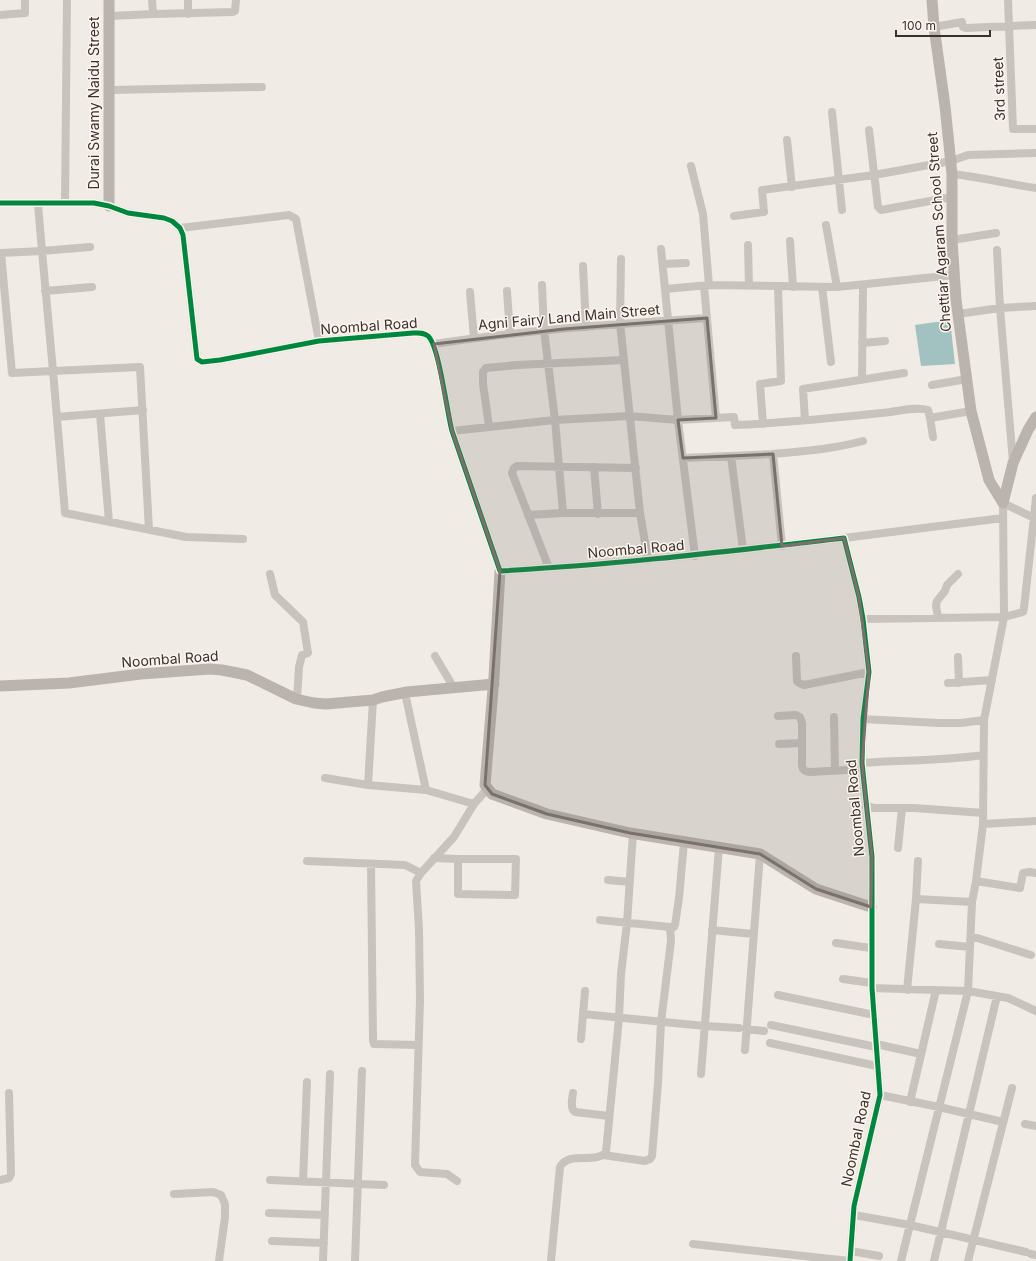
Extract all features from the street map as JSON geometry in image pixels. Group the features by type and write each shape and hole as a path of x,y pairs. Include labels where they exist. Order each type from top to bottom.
{"street":[{"path":"0,15 25,13 25,0"},
{"path":"64,203 67,0"},
{"name":"Durai Swamy Naidu Street","path":"109,206 110,0"},
{"path":"152,0 153,14"},
{"path":"188,0 188,14"},
{"path":"110,16 233,12 235,11 236,0"},
{"name":"Chettiar Agaram School Street","path":"932,0 952,174 952,240 954,274 971,411 990,480 1003,503"},
{"name":"3rd street","path":"1008,0 1013,129 1036,129"},
{"path":"934,27 962,22 963,27 966,28 1036,25"},
{"path":"109,90 262,87"},
{"path":"832,112 842,210"},
{"path":"869,130 878,207 881,210 952,197"},
{"path":"786,140 792,187"},
{"path":"734,216 764,212 762,190 874,175 950,161 968,156 1036,153"},
{"path":"691,166 703,214 707,318 716,418"},
{"path":"952,174 1036,188"},
{"path":"0,203 94,203 109,206 128,213 164,218 172,221 180,228 289,215 296,219 319,341"},
{"path":"38,204 64,513 186,537 243,539"},
{"path":"826,225 837,288"},
{"name":"Noombal Road","path":"180,228 184,240 197,359 202,362 220,360 319,341 424,333 429,337 434,344 452,431 500,571 695,556 844,538 859,597 869,672 863,719 862,766 872,857 872,986 880,1095 854,1206 850,1261"},
{"path":"952,240 996,233"},
{"path":"790,241 793,287"},
{"path":"748,245 749,286"},
{"path":"90,247 1,253 12,373 140,367 150,530"},
{"path":"661,249 678,420 695,556"},
{"path":"997,250 1000,308 1013,462"},
{"path":"621,259 620,323 640,513 648,560"},
{"path":"663,264 686,263"},
{"path":"583,266 586,327"},
{"path":"665,289 706,285 837,288 954,274"},
{"path":"542,285 544,330 555,420 563,513"},
{"path":"862,379 863,285"},
{"path":"763,424 760,384 781,381 778,286"},
{"path":"46,291 92,287"},
{"path":"822,287 831,362"},
{"path":"507,291 510,333"},
{"path":"470,292 474,338"},
{"path":"958,314 1000,308 1036,306"},
{"name":"Agni Fairy Land Main Street","path":"434,344 510,333 620,323 707,318"},
{"path":"862,343 885,341"},
{"path":"489,426 482,372 486,368 517,365 548,365 624,360"},
{"path":"805,420 803,389 904,373"},
{"path":"932,385 967,379"},
{"path":"452,431 555,420 630,416 678,420 734,417 735,425 763,424 922,408 928,410 933,437"},
{"path":"57,417 143,410"},
{"path":"930,418 971,411"},
{"path":"100,414 109,522"},
{"path":"901,1261 968,991 972,902 983,824 984,720 1004,617 1003,503 1013,462 1028,430 1036,417"},
{"path":"683,458 810,451 839,447 863,441"},
{"path":"773,454 782,546"},
{"path":"731,456 743,550"},
{"path":"549,568 512,473 514,468 517,466 636,468"},
{"path":"594,467 598,514"},
{"path":"863,619 1004,617 1023,612 1035,519 1036,498"},
{"path":"1003,503 1035,519"},
{"path":"528,515 563,513 640,513"},
{"path":"844,538 1004,518"},
{"path":"500,571 494,684 485,785 492,794 547,814 633,833 760,854 816,889 871,907"},
{"path":"270,574 274,595 303,622 308,653 302,655 299,667 297,699"},
{"path":"938,618 936,605 937,601 945,591 947,585 958,574"},
{"path":"435,656 454,688"},
{"path":"796,656 798,681 801,684 869,672"},
{"path":"958,657 959,683"},
{"name":"Noombal Road","path":"0,686 69,683 141,674 210,669 236,672 250,676 288,696 314,703 326,704 373,700 405,693 494,684"},
{"path":"948,683 992,680"},
{"path":"405,693 426,790"},
{"path":"368,785 373,700"},
{"path":"778,716 800,717 802,723 802,768 804,771 835,771 892,761 924,761 983,756"},
{"path":"834,717 835,771"},
{"path":"863,719 938,723 961,723 984,720"},
{"path":"779,744 802,743"},
{"path":"325,778 368,785 426,790 474,804"},
{"path":"457,1181 447,1174 420,1172 415,1165 420,1000 416,881 421,873 454,837 474,804 488,788"},
{"path":"866,806 874,808 983,812"},
{"path":"898,848 902,808"},
{"path":"983,824 1036,821"},
{"path":"603,1155 606,1152 607,1147 619,1018 621,974 627,923 633,833"},
{"path":"600,920 674,927 679,898 684,842"},
{"path":"701,1074 719,847"},
{"path":"745,1050 742,1028 753,934 760,854"},
{"path":"434,858 516,859 515,895 458,894"},
{"path":"458,859 459,904"},
{"path":"307,860 405,865 421,873"},
{"path":"906,990 916,899 918,861"},
{"path":"371,864 374,1044 418,1045"},
{"path":"976,882 1020,888 1023,873 1036,873"},
{"path":"608,880 630,882"},
{"path":"916,899 972,902"},
{"path":"551,1261 560,1167 563,1162 567,1159 596,1157 603,1155 645,1161 650,1159 652,1156 661,1022 671,941 670,927"},
{"path":"712,930 753,934"},
{"path":"971,936 1031,955"},
{"path":"836,943 871,948"},
{"path":"939,944 970,947"},
{"path":"843,979 872,986 906,990 968,991 1008,998 1036,1011"},
{"path":"910,1102 936,990"},
{"path":"581,1039 585,992"},
{"path":"778,995 874,1015"},
{"path":"934,1261 997,996"},
{"path":"583,1014 705,1026 768,1028 921,1054"},
{"path":"770,1044 878,1066"},
{"path":"355,1261 362,1071"},
{"path":"323,1261 330,1074"},
{"path":"303,1182 307,1082"},
{"path":"968,1261 1012,1088"},
{"path":"0,1180 9,1178 11,1174 9,1092"},
{"path":"573,1093 572,1106 575,1112 609,1116"},
{"path":"880,1095 1003,1122"},
{"path":"1025,1124 1036,1126"},
{"path":"270,1180 384,1185"},
{"path":"174,1194 213,1192 220,1195 225,1204 225,1217 219,1261"},
{"path":"269,1213 325,1215"},
{"path":"854,1215 910,1225 1031,1254"},
{"path":"272,1241 324,1243"},
{"path":"693,1244 850,1261"},
{"path":"851,1251 879,1256"}],"highlighted area":[{"path":"707,318 716,418 678,420 683,458 773,454 782,546 844,538 859,597 869,672 862,763 872,857 871,907 816,889 760,854 630,833 547,814 492,794 485,785 500,571 452,431 434,344 564,329"}],"water":[{"path":"950,320 955,364 921,366 915,325"}],"cycle path":[{"path":"0,203 94,203 109,206 128,213 164,218 172,221 180,228 183,235 197,359 202,362 220,360 319,341 413,333 423,333 428,336 436,352 452,431 500,571 715,553 844,538 859,597 869,672 863,719 862,763 872,857 872,988 880,1095 854,1206 850,1261"}]}
